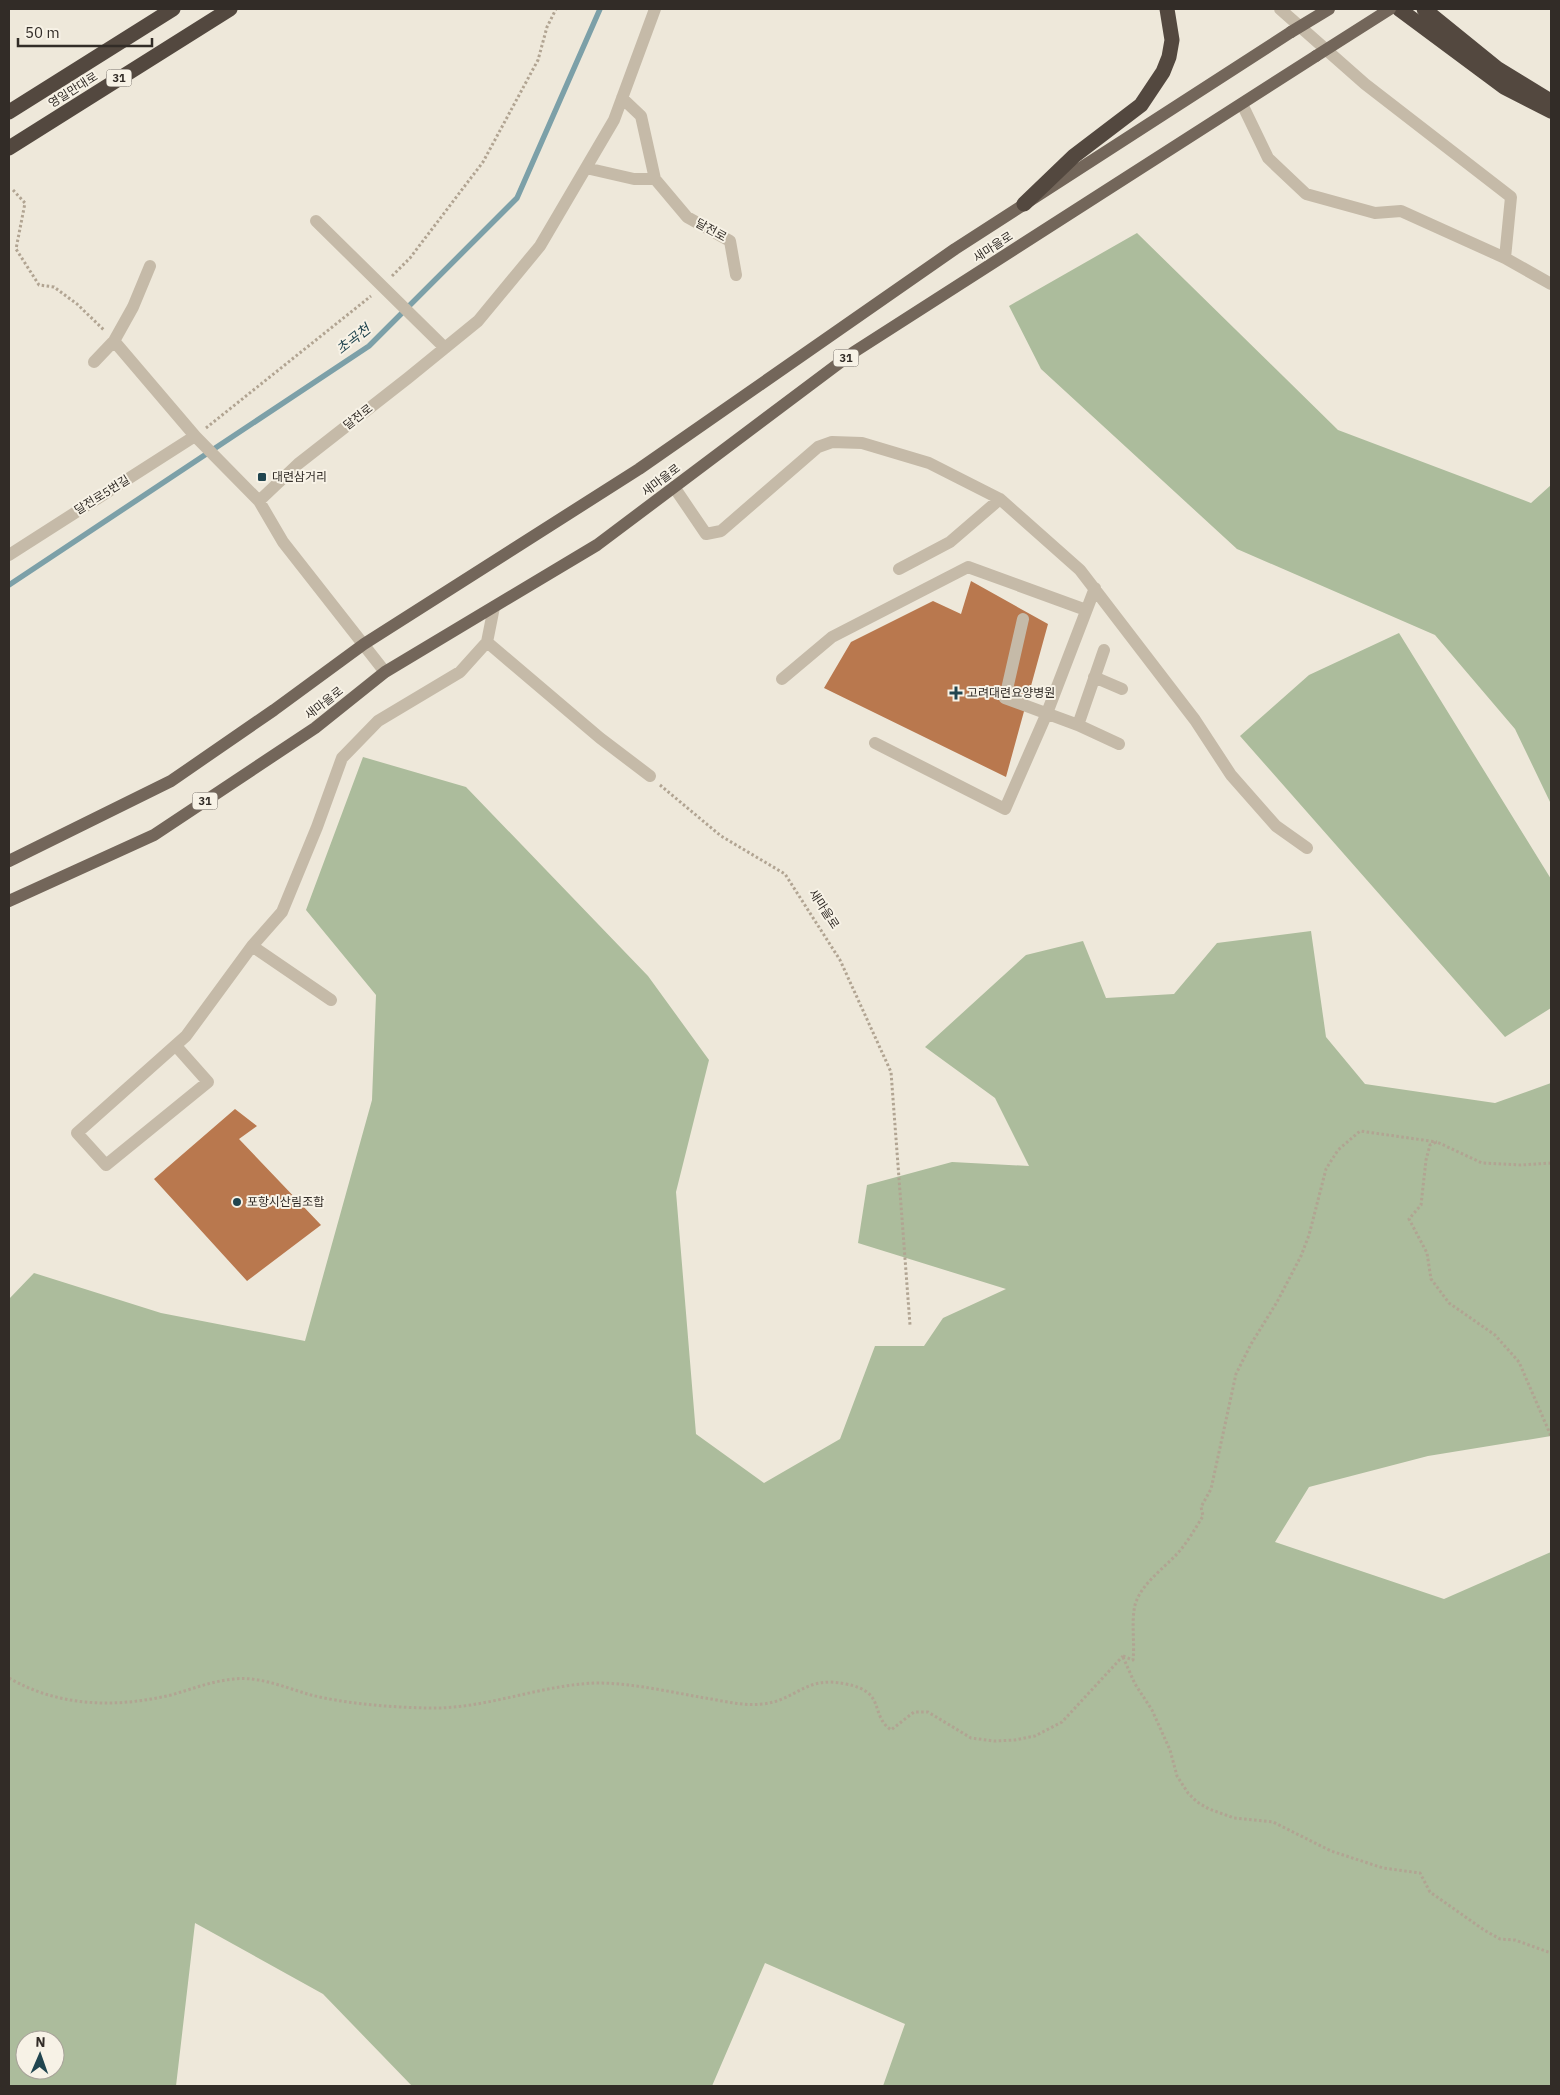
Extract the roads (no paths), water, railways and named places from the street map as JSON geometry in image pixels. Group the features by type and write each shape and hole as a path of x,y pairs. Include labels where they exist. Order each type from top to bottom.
{"highway":[{"name":"영일만대로","path":"9,112 173,9"},
{"name":"영일만대로","path":"9,148 230,9"},
{"path":"1024,204 1074,156 1141,105 1163,72 1170,57 1172,40 1167,9"},
{"path":"1399,9 1504,87 1551,111"},
{"path":"1424,9 1498,69 1547,99 1551,99"}],"main road":[{"name":"새마을로","path":"9,861 171,781 274,710 364,644 639,469 955,249 1329,9"},
{"name":"새마을로","path":"9,902 154,835 316,728 385,672 597,545 854,352 1390,9"}],"street":[{"name":"달전로","path":"259,501 298,464 441,344 478,321 540,246 614,120 655,9"},
{"path":"1280,9 1365,84 1511,197 1505,258"},
{"path":"586,168 634,179 655,179 641,116 622,98"},
{"path":"1242,104 1268,158 1306,194 1375,213 1401,211 1505,258 1551,284"},
{"name":"달전로","path":"655,179 687,216 730,240 736,275"},
{"path":"316,221 441,344"},
{"path":"94,362 114,341 133,307 150,266"},
{"path":"114,341 198,439 259,501 283,542 385,672"},
{"name":"달전로5번길","path":"9,555 198,439"},
{"path":"674,487 706,534 720,531 818,447 832,442 862,443 929,463 1000,499 1080,570 1195,720 1231,775 1276,826 1307,848"},
{"path":"899,569 950,542 1000,499"},
{"path":"782,679 832,637 968,567 1086,610"},
{"path":"875,743 1005,808 1047,713 1095,588"},
{"path":"176,1046 208,1082 106,1165 77,1133 186,1036 252,946 282,912 317,827 342,758 378,721 460,672 487,642 494,607"},
{"path":"1023,619 1005,698 1078,725 1119,744"},
{"path":"487,642 600,738 650,776"},
{"path":"1078,725 1104,650"},
{"path":"1094,677 1122,689"},
{"path":"252,946 331,1000"}],"waterway":[{"name":"초곡천","path":"9,585 369,346 517,198 600,9"}],"place":[{"name":"대련삼거리","path":"262,477"},
{"name":"고려대련요양병원","path":"956,693"},
{"name":"포항시산림조합","path":"237,1202"}]}
